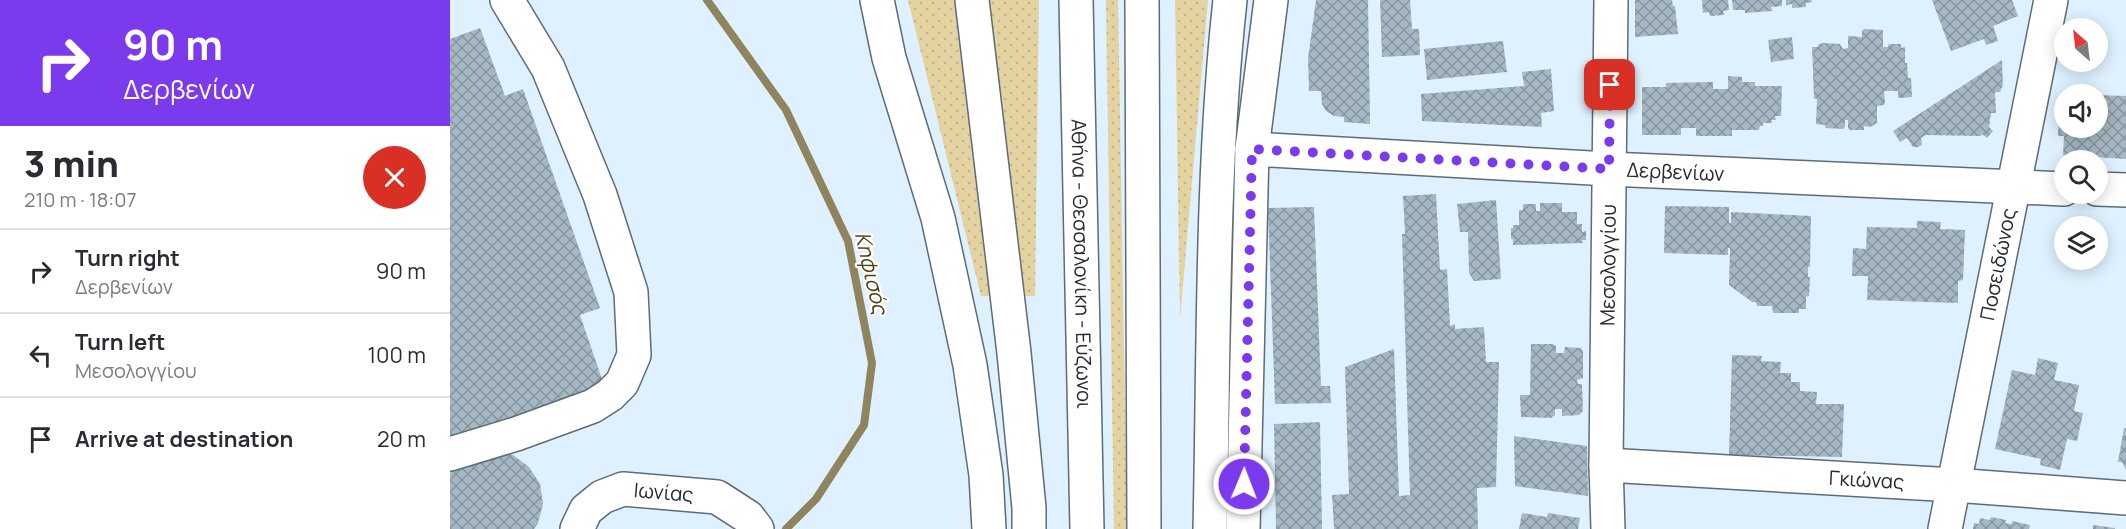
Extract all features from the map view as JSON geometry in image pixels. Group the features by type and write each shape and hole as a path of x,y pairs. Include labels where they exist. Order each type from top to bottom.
{"main road":[{"path":"450,454 516,434 593,406 610,395 622,383 634,355 630,292 600,195 548,68 507,0"},
{"path":"877,0 888,58 938,218 970,365 986,475 989,529"},
{"path":"972,0 1014,353 1029,507 1029,529"},
{"path":"1053,0 1057,67 1079,161"},
{"name":"Αθήνα - Θεσσαλονίκη - Εύζωνοι","path":"1076,0 1087,529"},
{"path":"1142,0 1144,529"},
{"path":"1210,529 1216,173 1221,79 1230,0"},
{"path":"1243,529 1252,149 1271,0"},
{"name":"Μεσολογγίου","path":"1608,529 1606,465 1611,0"},
{"name":"Ποσειδώνος","path":"1945,529 2051,0"},
{"name":"Δερβενίων","path":"1252,149 1609,169 2054,189"},
{"path":"2108,189 2126,190"},
{"name":"Γκιώνας","path":"1606,465 1954,485 2126,498"},
{"name":"Ιωνίας","path":"577,529 586,510 602,497 623,489 717,497 748,517 757,529"}],"shaded area":[{"path":"908,0 1039,0 1035,296 981,296"},
{"path":"1106,0 1118,0 1127,529 1114,529"},
{"path":"1175,0 1208,0 1180,319"}],"building":[{"path":"1316,0 1368,0 1370,124 1344,122 1344,117 1334,116 1326,111 1322,104 1321,91 1309,91 1308,59"},
{"path":"1380,0 1410,0 1412,29 1419,29 1420,55 1382,57"},
{"path":"1635,0 1672,0 1675,6 1678,34 1635,37"},
{"path":"1702,0 1728,0 1729,10 1723,11 1724,15 1710,16 1709,12 1703,13"},
{"path":"1732,0 1782,0 1782,6 1771,7 1772,11 1745,13 1745,10 1733,10"},
{"path":"1786,0 1811,0 1812,2 1806,3 1806,7 1792,8 1792,4 1786,5"},
{"path":"1932,0 2012,0 2018,16 1993,26 1998,41 1986,45 1984,39 1951,51"},
{"path":"480,28 505,96 523,89 600,308 580,315 604,385 450,440 450,39"},
{"path":"1864,29 1883,30 1883,47 1888,47 1889,44 1901,44 1901,48 1905,47 1905,63 1907,63 1908,78 1911,78 1912,97 1900,98 1898,91 1884,91 1884,105 1877,106 1877,123 1870,127 1864,126 1864,130 1850,130 1848,120 1845,120 1843,129 1826,128 1825,125 1816,124 1817,99 1814,98 1812,47 1818,47 1819,44 1824,43 1840,44 1843,49 1848,48 1848,36 1862,37"},
{"path":"1792,37 1794,59 1771,62 1768,40"},
{"path":"1503,41 1507,72 1427,80 1424,49"},
{"path":"2002,60 2003,85 2000,92 1995,92 1996,113 1991,113 1989,127 1993,131 1987,138 1982,134 1981,136 1926,135 1921,138 1922,145 1918,147 1913,147 1907,138 1900,142 1893,131"},
{"path":"1551,69 1554,111 1541,113 1542,127 1422,121 1421,94 1524,86 1522,72"},
{"path":"1728,76 1742,77 1742,82 1755,82 1755,86 1782,86 1781,116 1775,116 1776,120 1771,120 1772,123 1763,123 1759,130 1732,130 1732,136 1696,136 1696,128 1681,128 1681,135 1642,135 1642,87 1666,87 1666,83 1713,82 1713,89 1728,89"},
{"path":"2108,95 2126,96 2126,159 2108,158 2108,150 2063,150 2064,138 2108,138"},
{"path":"1436,194 1440,270 1447,269 1450,326 1455,324 1455,329 1484,327 1486,362 1499,362 1496,487 1477,488 1478,529 1334,529 1332,495 1349,494 1345,367 1394,349 1399,496 1410,495 1402,234 1405,234 1403,196"},
{"path":"1496,200 1501,279 1474,281 1469,273 1468,232 1460,232 1457,204"},
{"path":"1540,203 1562,203 1562,212 1577,212 1577,224 1582,224 1582,232 1586,231 1586,240 1582,240 1583,243 1513,245 1511,228 1513,225 1519,225 1519,210 1523,210 1523,204 1536,204 1536,211 1540,211"},
{"path":"1665,206 1729,207 1729,223 1731,223 1731,212 1811,216 1809,296 1806,297 1806,309 1799,309 1799,313 1773,313 1772,306 1757,306 1756,302 1752,302 1729,285 1730,248 1728,248 1728,255 1664,253"},
{"path":"1314,207 1321,386 1330,386 1331,403 1275,404 1268,208"},
{"path":"1917,221 1941,222 1940,229 1965,230 1963,280 1958,281 1958,303 1867,300 1868,276 1852,276 1853,248 1866,249 1867,227 1917,228"},
{"path":"1531,344 1553,344 1556,346 1556,353 1564,353 1565,347 1581,348 1583,378 1577,380 1578,384 1582,384 1583,411 1579,415 1562,416 1562,409 1555,409 1555,415 1551,418 1521,417 1520,395 1530,395"},
{"path":"1732,355 1762,356 1761,361 1781,362 1780,373 1791,373 1791,382 1800,382 1800,391 1817,392 1816,404 1844,404 1842,457 1729,455"},
{"path":"2038,358 2058,363 2054,380 2079,385 2074,411 2083,413 2077,441 2067,439 2060,470 2040,465 2041,459 1995,449 2012,370 2035,375"},
{"path":"1320,422 1322,529 1276,529 1274,424"},
{"path":"2124,428 2126,428 2126,470 2122,462 2118,462"},
{"path":"1514,436 1587,446 1588,496 1515,486"},
{"path":"493,451 513,455 529,467 540,484 543,504 538,523 534,529 450,529 450,473 456,464"},
{"path":"1522,513 1547,517 1548,513 1580,518 1578,529 1519,529"},
{"path":"1991,517 2006,520 2005,523 2012,524 2012,521 2030,525 2029,529 1973,529 1974,523 1979,524 1980,518 1990,520"},
{"path":"2093,525 2115,528 2115,529 2093,529"}],"waterway":[{"name":"Κηφισός","path":"707,0 786,110 848,241 872,363 864,425 816,499 786,529"}],"route":[{"path":"1244,484 1252,149 1609,169 1610,85"}]}
